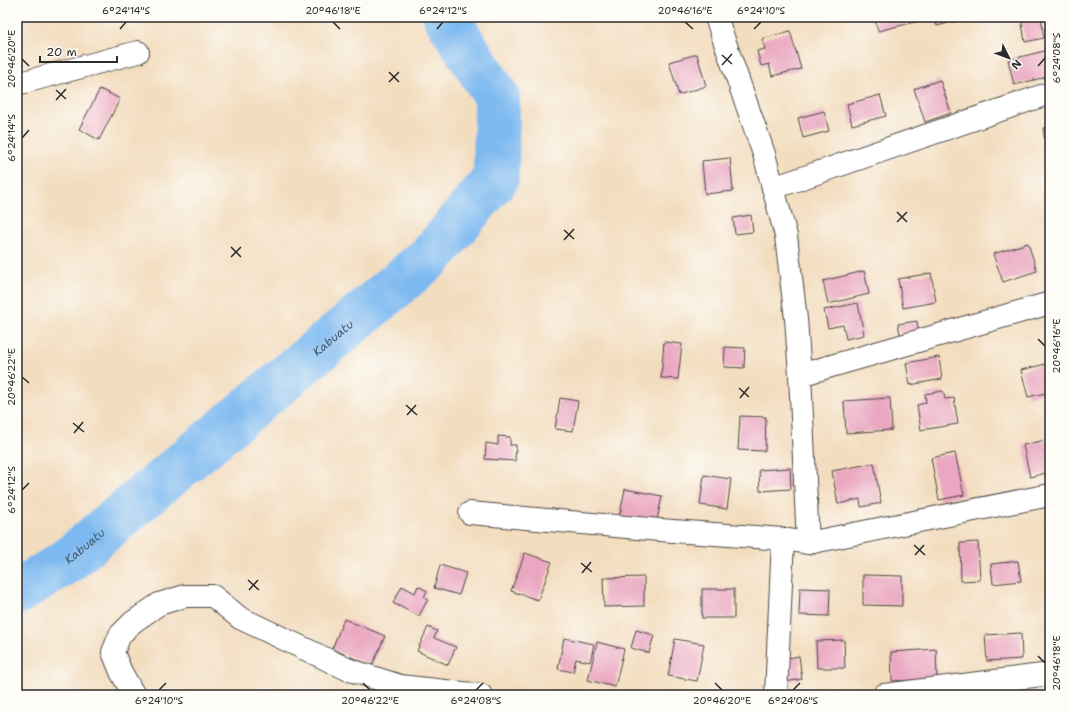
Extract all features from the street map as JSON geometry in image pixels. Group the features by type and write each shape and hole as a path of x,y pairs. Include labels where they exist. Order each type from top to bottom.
{"street":[{"path":"716,17 764,154 786,236 796,319 808,543"},
{"path":"17,84 138,52"},
{"path":"773,188 1050,93"},
{"path":"800,375 1050,303"},
{"path":"470,513 660,530 783,539 808,543 1050,495"},
{"path":"776,695 783,539"},
{"path":"134,695 121,672 113,652 120,635 133,622 159,604 185,596 214,596 240,618 347,669 400,686 481,695"},
{"path":"884,695 1050,674"}],"building":[{"path":"874,17 918,17 919,21 878,31"},
{"path":"935,17 963,17 964,19 937,26"},
{"path":"1021,17 1041,17 1044,38 1025,42"},
{"path":"790,31 801,69 772,76 769,64 761,66 757,51 765,49 762,39"},
{"path":"1044,51 1050,76 1014,85 1008,60"},
{"path":"697,54 706,86 679,95 669,62"},
{"path":"940,80 951,113 925,122 914,89"},
{"path":"100,89 120,99 99,140 79,129"},
{"path":"880,95 886,116 852,125 847,104"},
{"path":"824,111 829,131 803,138 798,118"},
{"path":"1050,127 1050,166 1048,166 1043,128"},
{"path":"730,158 733,191 705,194 702,161"},
{"path":"751,215 753,232 735,234 733,218"},
{"path":"1028,243 1037,271 1003,282 993,254"},
{"path":"864,271 869,294 828,304 823,281"},
{"path":"931,273 936,302 903,308 898,279"},
{"path":"858,303 864,335 846,339 843,325 828,328 824,310"},
{"path":"917,321 919,336 901,338 898,324"},
{"path":"664,342 682,344 678,379 661,378"},
{"path":"725,347 745,348 744,368 724,367"},
{"path":"939,357 942,379 910,385 906,363"},
{"path":"1050,363 1050,392 1028,397 1021,370"},
{"path":"943,391 945,399 954,398 958,424 921,430 917,405 926,403 925,394"},
{"path":"560,398 578,401 573,431 555,429"},
{"path":"890,398 892,430 846,433 844,401"},
{"path":"740,416 766,417 765,451 738,450"},
{"path":"498,436 510,437 510,445 516,445 515,461 485,459 486,443 498,445"},
{"path":"1050,439 1050,472 1030,477 1023,445"},
{"path":"955,453 964,495 939,500 931,458"},
{"path":"874,463 881,503 861,507 860,499 838,504 832,471"},
{"path":"790,468 791,489 760,491 759,470"},
{"path":"704,475 731,479 727,509 700,505"},
{"path":"625,489 662,496 656,525 619,519"},
{"path":"978,542 980,580 961,581 960,543"},
{"path":"525,553 552,562 538,600 511,591"},
{"path":"1018,561 1021,581 993,584 991,564"},
{"path":"440,565 466,573 459,595 434,588"},
{"path":"863,575 902,576 902,606 863,605"},
{"path":"644,577 644,606 604,607 603,578"},
{"path":"402,586 415,593 418,586 427,591 424,597 428,599 419,616 393,603"},
{"path":"800,588 830,589 829,616 799,615"},
{"path":"702,589 734,589 734,618 702,618"},
{"path":"344,619 385,636 372,666 332,649"},
{"path":"428,627 437,631 434,638 456,647 448,665 417,651"},
{"path":"636,630 654,635 649,653 631,648"},
{"path":"1021,633 1022,659 987,661 985,635"},
{"path":"564,638 594,644 590,662 576,659 573,672 558,669"},
{"path":"675,639 704,644 697,681 668,676"},
{"path":"844,640 845,668 817,668 816,641"},
{"path":"597,642 624,649 615,687 588,680"},
{"path":"936,649 937,679 892,681 891,652"},
{"path":"799,656 802,679 785,682 782,659"}],"waterway":[{"name":"Kabuatu","path":"17,592 66,562 431,256 496,178 497,97 446,17"}]}
